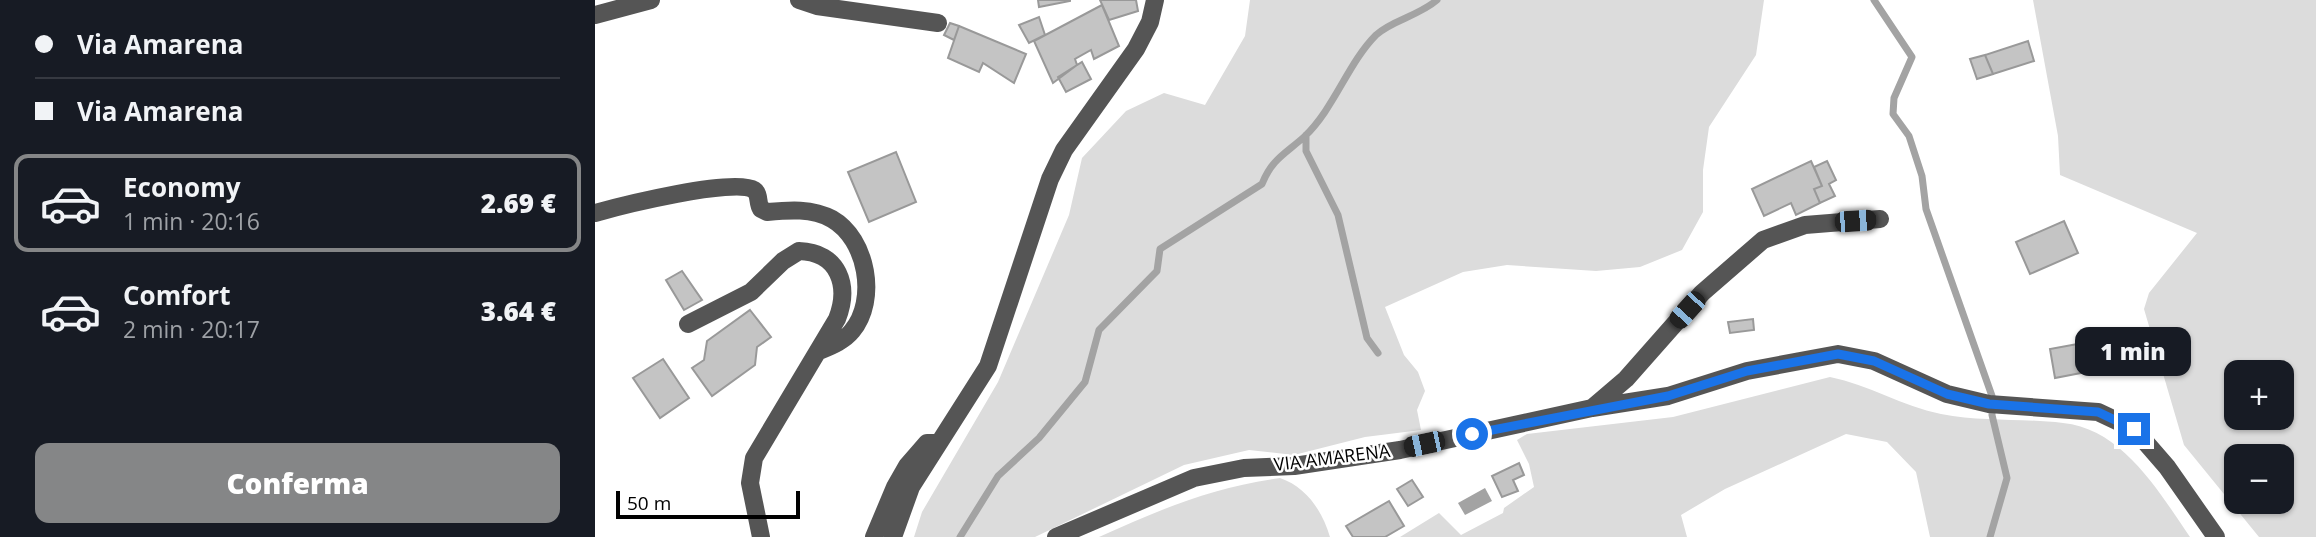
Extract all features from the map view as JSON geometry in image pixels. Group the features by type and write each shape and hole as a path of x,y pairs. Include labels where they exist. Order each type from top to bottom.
{"street":[{"path":"595,15 651,0"},
{"path":"799,0 817,6 938,23"},
{"path":"893,537 911,487 988,366 1050,179 1064,150 1136,49 1150,22 1155,0"},
{"path":"595,213 666,196 735,187 752,188 758,193 761,209 767,212 813,211 834,220 854,241 863,262 866,289 863,309 852,331 836,344 819,351"},
{"path":"1592,408 1626,379 1702,293 1763,240 1805,225 1880,219"},
{"path":"688,324 751,292 791,255 812,251 833,264 842,276 844,291 841,307 819,351 758,450 750,470 761,537"},
{"name":"VIA AMARENA","path":"1056,537 1194,478 1244,468 1294,466 1400,450 1592,408 1668,396 1747,371 1838,354 1874,361 1947,394 1989,404 2098,412 2134,429 2167,467 2216,537"},
{"path":"874,537 907,466 927,443 939,443"}],"shaded area":[{"path":"1250,0 1764,0 1756,55 1709,127 1703,170 1703,212 1682,250 1640,267 1596,271 1507,265 1463,272 1385,307 1404,355 1418,372 1425,391 1417,410 1421,430 1365,437 1294,455 1249,450 1184,465 1035,537 914,537 922,512 998,382 1069,215 1082,158 1126,111 1164,93 1205,105 1245,36"},
{"path":"2033,0 2316,0 2316,537 2259,537 2240,514 2294,514 2294,444 2224,444 2224,494 2184,445 2144,309 2149,293 2197,233 2060,175 2058,136"},
{"path":"1830,377 1941,414 2063,423 2084,428 2104,437 2137,465 2190,537 1930,537 1916,472 1887,442 1846,434 1725,489 1681,515 1687,537 1400,537 1439,513 1461,535 1503,513 1504,508 1534,487 1529,464 1517,440 1527,434 1673,417"},
{"path":"1280,478 1298,487 1312,501 1330,537 1099,537 1188,500 1232,487"},
{"path":"1485,488 1492,501 1465,515 1458,503"}],"building":[{"path":"1038,0 1070,0 1070,1 1039,7"},
{"path":"1100,0 1136,0 1138,11 1109,20"},
{"path":"1102,5 1119,46 1094,59 1091,50 1075,59 1077,65 1053,83 1034,41"},
{"path":"1039,17 1045,35 1029,43 1019,25"},
{"path":"950,23 959,26 954,40 944,35"},
{"path":"959,26 1026,54 1014,83 983,63 979,72 948,58"},
{"path":"2028,41 2034,61 1993,74 1985,55"},
{"path":"1985,55 1993,74 1977,79 1970,59"},
{"path":"1082,62 1091,79 1066,92 1058,77"},
{"path":"896,152 916,202 869,222 848,172"},
{"path":"1811,161 1822,186 1814,189 1820,203 1796,215 1791,203 1764,216 1752,189"},
{"path":"1827,161 1836,180 1829,184 1835,196 1820,203 1814,189 1822,186 1814,167"},
{"path":"2064,221 2078,253 2030,274 2016,242"},
{"path":"682,271 702,300 684,310 666,280"},
{"path":"750,310 771,337 757,347 755,365 712,396 692,368 704,360 707,341"},
{"path":"1753,319 1754,330 1730,333 1728,322"},
{"path":"2117,337 2122,365 2112,367 2105,339"},
{"path":"2105,339 2112,367 2055,378 2050,349"},
{"path":"663,359 689,398 660,418 633,378"},
{"path":"1519,463 1524,475 1513,480 1518,491 1502,497 1492,476"},
{"path":"1412,480 1423,497 1408,506 1397,489"},
{"path":"1389,501 1404,526 1385,537 1353,537 1346,526"}],"waterway":[{"path":"960,537 998,476 1039,438 1085,382 1099,330 1157,271 1160,249 1262,184 1275,163 1315,126 1357,59 1376,35 1437,0"},
{"path":"1874,0 1912,57 1894,98 1893,114 1909,136 1922,176 1926,209 1992,396 1992,415 2007,478 1990,537"},
{"path":"1306,135 1306,151 1338,215 1367,338 1378,353"}],"route":[{"path":"1472,434 1592,408 1668,396 1747,371 1838,354 1874,361 1947,394 1989,404 2098,412 2134,429"}]}
